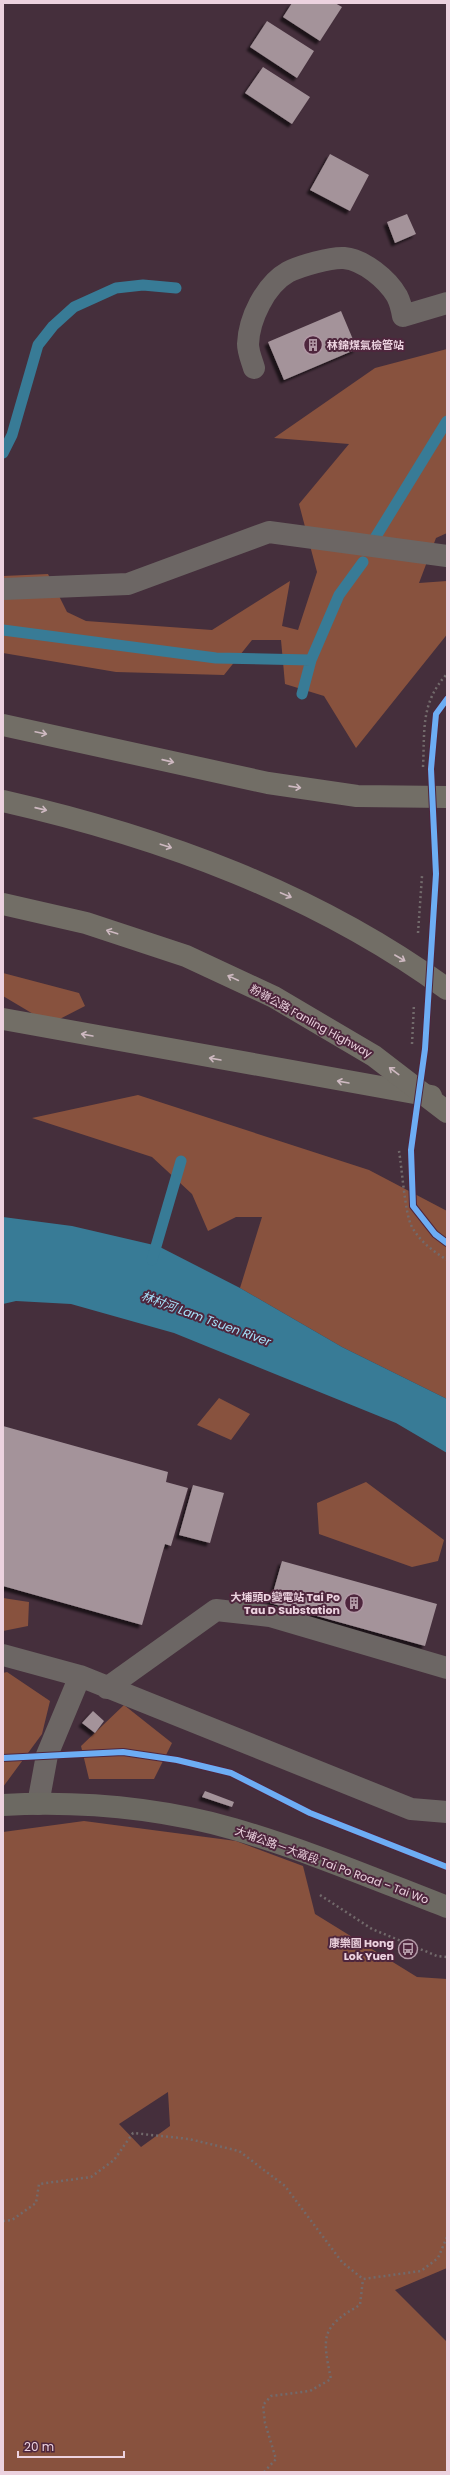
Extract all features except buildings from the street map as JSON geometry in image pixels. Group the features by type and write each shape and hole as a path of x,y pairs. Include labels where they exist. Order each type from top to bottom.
{"highway":[{"path":"3,725 268,783 358,796 447,797"},
{"path":"3,801 80,818 199,858 304,902 420,969 447,989"},
{"name":"粉嶺公路 Fanling Highway","path":"3,904 86,923 186,956 274,998 374,1056 447,1112"},
{"path":"3,1020 340,1082 447,1098"}],"main road":[{"name":"大埔公路－大窩段 Tai Po Road – Tai Wo","path":"3,1805 38,1804 97,1806 181,1817 234,1829 447,1907"}],"lane":[{"path":"254,368 248,346 252,318 266,292 287,272 317,262 344,258 366,265 383,279 397,296 404,316 447,303"},
{"path":"3,589 128,584 269,532 447,556"},
{"path":"107,1688 216,1610 270,1616 447,1668"},
{"path":"3,1656 80,1676 411,1809 447,1812"},
{"path":"38,1804 48,1755 80,1676"}],"path":[{"path":"423,772 425,711 438,684 447,674"},
{"path":"399,1151 411,1225 419,1238 431,1250 447,1260"},
{"path":"320,1895 372,1929 437,1956 447,1957"},
{"path":"3,2221 12,2220 36,2203 39,2184 91,2177 114,2160 133,2133 189,2139 239,2151 285,2186 342,2262 363,2279 421,2271 438,2258 447,2237"},
{"path":"264,2472 276,2459 265,2423 263,2405 271,2396 310,2391 331,2379 326,2355 328,2329 336,2318 360,2305 363,2279"}],"shaded area":[{"path":"447,349 447,533 436,538 419,583 447,581 447,634 356,748 324,696 285,684 281,640 252,640 224,675 116,672 3,653 3,576 48,574 67,612 86,621 212,630 290,581 282,626 298,630 317,572 299,504 349,444 274,438 375,368"},
{"path":"3,973 79,993 85,1006 50,1024 3,996"},
{"path":"138,1095 369,1170 447,1211 447,1399 342,1347 240,1288 262,1217 236,1217 208,1231 192,1194 152,1157 32,1118"},
{"path":"219,1398 250,1414 231,1440 197,1425"},
{"path":"366,1482 444,1540 438,1561 412,1567 319,1534 317,1503"},
{"path":"3,1598 29,1602 28,1626 3,1631"},
{"path":"7,1672 50,1701 42,1734 3,1787 3,1673"},
{"path":"124,1705 172,1743 154,1779 89,1779 81,1746"},
{"path":"84,1821 236,1841 303,1866 315,1914 417,1977 447,1979 447,2268 395,2290 447,2342 447,2472 3,2472 3,1832","holes":["168,2092 170,2126 141,2147 119,2124"]}],"water":[{"name":"林村河 Lam Tsuen River","path":"3,1217 72,1226 158,1246 240,1288 342,1347 447,1399 447,1453 396,1423 174,1333 71,1304 16,1301 3,1304"}],"waterway":[{"path":"3,453 12,435 38,345 53,326 74,307 116,288 143,285 176,288"},
{"path":"375,538 447,421"},
{"path":"302,694 311,660 339,595 363,562"},
{"path":"3,630 216,658 311,660"},
{"path":"152,1260 181,1161"}],"cycle path":[{"path":"447,699 436,714 431,769 436,874 425,1049 411,1150 413,1206 435,1234 447,1243"},
{"path":"3,1758 123,1752 177,1760 231,1773 310,1813 447,1867"}],"place":[{"name":"林錦煤氣檢管站","path":"313,345"},
{"name":"大埔頭D變電站 Tai Po Tau D Substation","path":"354,1603"},
{"name":"康樂園 Hong Lok Yuen","path":"408,1949"}]}
